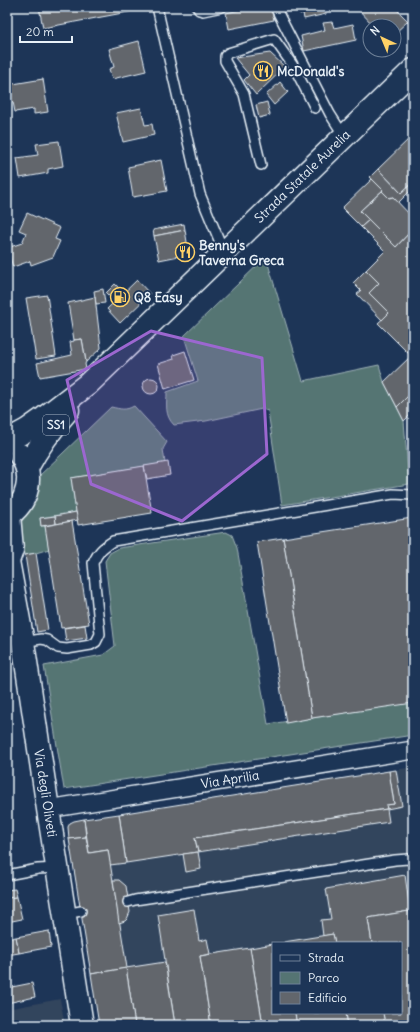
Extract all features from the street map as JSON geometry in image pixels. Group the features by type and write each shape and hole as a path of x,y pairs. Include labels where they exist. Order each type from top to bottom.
{"main road":[{"name":"Strada Statale Aurelia","path":"8,516 19,506 26,494 28,481 27,468 22,457 15,448 7,442 44,418 88,384 413,70"},
{"name":"Strada Statale Aurelia","path":"27,468 40,446 88,384"},
{"name":"Via degli Oliveti","path":"8,516 12,550 8,560 23,642 48,809 58,868 73,912 82,1025"}],"street":[{"name":"Via Aprilia","path":"48,809 413,750"}],"lane":[{"path":"157,7 200,194 224,252"},
{"path":"197,7 200,10 203,10 222,7"},
{"path":"276,7 330,114 344,136"},
{"path":"261,165 244,94 225,61 225,56 228,53 274,39 294,67 315,108"},
{"path":"23,642 41,639 47,640 58,648 67,649 91,645 96,642 100,634 93,563 97,554 104,546 113,541 393,494 413,495"},
{"path":"128,902 395,860 413,860"},
{"path":"7,875 38,869 58,868"}],"highlighted area":[{"path":"151,331 262,358 267,454 182,521 91,484 67,380"}],"shaded area":[{"path":"413,767 413,1025 100,1025 67,825"},
{"path":"60,999 65,1025 7,1025 7,1009"}],"green space":[{"path":"266,257 303,381 379,365 384,382 404,421 409,484 282,505 268,411 262,409 206,421 174,425 171,421 167,413 167,392 198,381 184,336"},
{"path":"134,406 167,442 163,449 165,463 71,478 76,512 40,518 41,526 45,526 49,549 25,555 20,524 37,494 38,477 111,407 125,409"},
{"path":"226,532 232,535 237,548 268,724 413,702 413,735 64,789 44,666 103,655 115,646 105,561 110,553 119,548"}],"building":[{"path":"39,7 144,7 144,9 43,28"},
{"path":"255,7 271,7 274,20 229,29 226,13"},
{"path":"298,7 325,7 326,14 304,19 303,13 300,14"},
{"path":"356,7 394,7 408,21 402,27 402,18 366,18"},
{"path":"332,22 334,28 353,24 356,40 304,51 301,36 325,30 323,23"},
{"path":"139,41 146,71 112,79 109,69 114,67 109,49"},
{"name":"McDonald's","path":"270,53 285,67 256,95 244,80 249,75 235,58"},
{"path":"43,79 48,112 34,114 34,109 15,112 13,102 9,103 7,85"},
{"path":"280,82 288,92 274,105 266,95"},
{"path":"267,102 270,115 259,118 256,105"},
{"path":"141,108 145,125 152,124 154,135 123,142 116,113"},
{"path":"413,135 413,182 401,193 378,169"},
{"path":"59,141 63,166 48,169 48,173 20,178 17,158 38,155 36,144"},
{"path":"161,160 167,191 133,197 128,167"},
{"path":"378,169 401,193 413,182 413,188 398,203 393,197 389,198 370,177"},
{"path":"372,179 383,190 360,211 369,220 361,227 342,208"},
{"path":"382,191 389,198 393,197 413,218 413,229 396,247 360,211"},
{"path":"27,213 60,228 55,239 60,241 53,257 31,265 30,261 13,267 7,248 22,243 26,233 19,230"},
{"path":"369,220 396,247 413,229 413,392 397,407 384,382 411,356 378,323 389,313 369,293 379,283 366,270 385,251 361,227"},
{"path":"184,224 185,230 154,236 153,230"},
{"path":"185,230 189,254 159,260 154,236"},
{"path":"366,270 379,283 369,293 389,313 382,320 357,294 361,291 353,283"},
{"path":"137,280 150,294 120,323 107,309"},
{"path":"115,284 124,293 115,302 106,293"},
{"path":"103,289 105,303 96,304 94,291"},
{"path":"47,295 56,356 36,359 26,298"},
{"path":"95,297 101,348 86,362 82,339 74,340 68,303"},
{"path":"82,339 86,369 40,377 37,363 72,355 70,342"},
{"path":"185,351 194,380 165,389 158,364 174,359 173,355"},
{"path":"151,378 157,380 159,386 157,392 151,394 145,392 143,386 145,380"},
{"path":"413,391 413,412 404,421 397,407"},
{"path":"168,462 170,475 147,479 144,466"},
{"path":"144,466 152,513 78,525 71,478"},
{"path":"76,512 78,520 56,524 55,516"},
{"path":"55,516 56,524 41,526 40,518"},
{"path":"412,518 413,703 312,718 283,538"},
{"path":"72,521 89,624 61,628 45,526"},
{"path":"283,538 312,718 286,723 257,542"},
{"path":"36,553 48,630 37,632 25,555"},
{"path":"85,625 87,638 66,641 64,628"},
{"path":"396,770 402,806 387,809 386,805 394,804 389,771"},
{"path":"389,771 394,804 386,805 387,809 195,838 198,852 126,863 119,814"},
{"path":"387,809 389,822 198,852 195,838"},
{"path":"119,814 126,863 110,865 108,850 89,853 84,819"},
{"path":"84,819 86,837 69,839 68,827 70,823"},
{"path":"86,837 89,853 108,850 127,968 91,974 69,839"},
{"path":"198,852 201,869 186,872 183,854"},
{"path":"405,875 410,911 368,918 372,942 335,942 333,934 323,936 321,920 331,919 326,889"},
{"path":"113,880 119,880 126,886 130,912 125,921 119,923"},
{"path":"15,889 17,897 7,898 7,890"},
{"path":"17,897 22,919 7,922 7,898"},
{"path":"194,909 199,941 207,939 210,954 200,956 211,1025 175,1025 158,915"},
{"path":"409,911 413,938 413,1025 385,1025 383,1014 402,1014 402,942 372,942 368,918"},
{"path":"49,931 51,947 19,953 16,937"},
{"path":"333,934 335,942 284,942"},
{"path":"16,937 19,953 7,955 7,939"},
{"path":"272,944 272,1014 295,1014 297,1025 263,1025 250,948"},
{"path":"250,948 263,1025 211,1025 200,956"},
{"path":"165,962 175,1025 135,1025 126,968"},
{"path":"126,968 135,1025 99,1025 91,974"},
{"path":"32,983 35,997 7,1003 7,988"},
{"path":"295,1014 346,1014 348,1025 297,1025"},
{"path":"346,1014 383,1014 385,1025 348,1025"},
{"path":"63,1020 64,1025 38,1025"}],"place":[{"name":"McDonald's","path":"263,71"},
{"name":"Benny's Taverna Greca","path":"185,252"},
{"name":"Q8 Easy","path":"120,297"}]}
